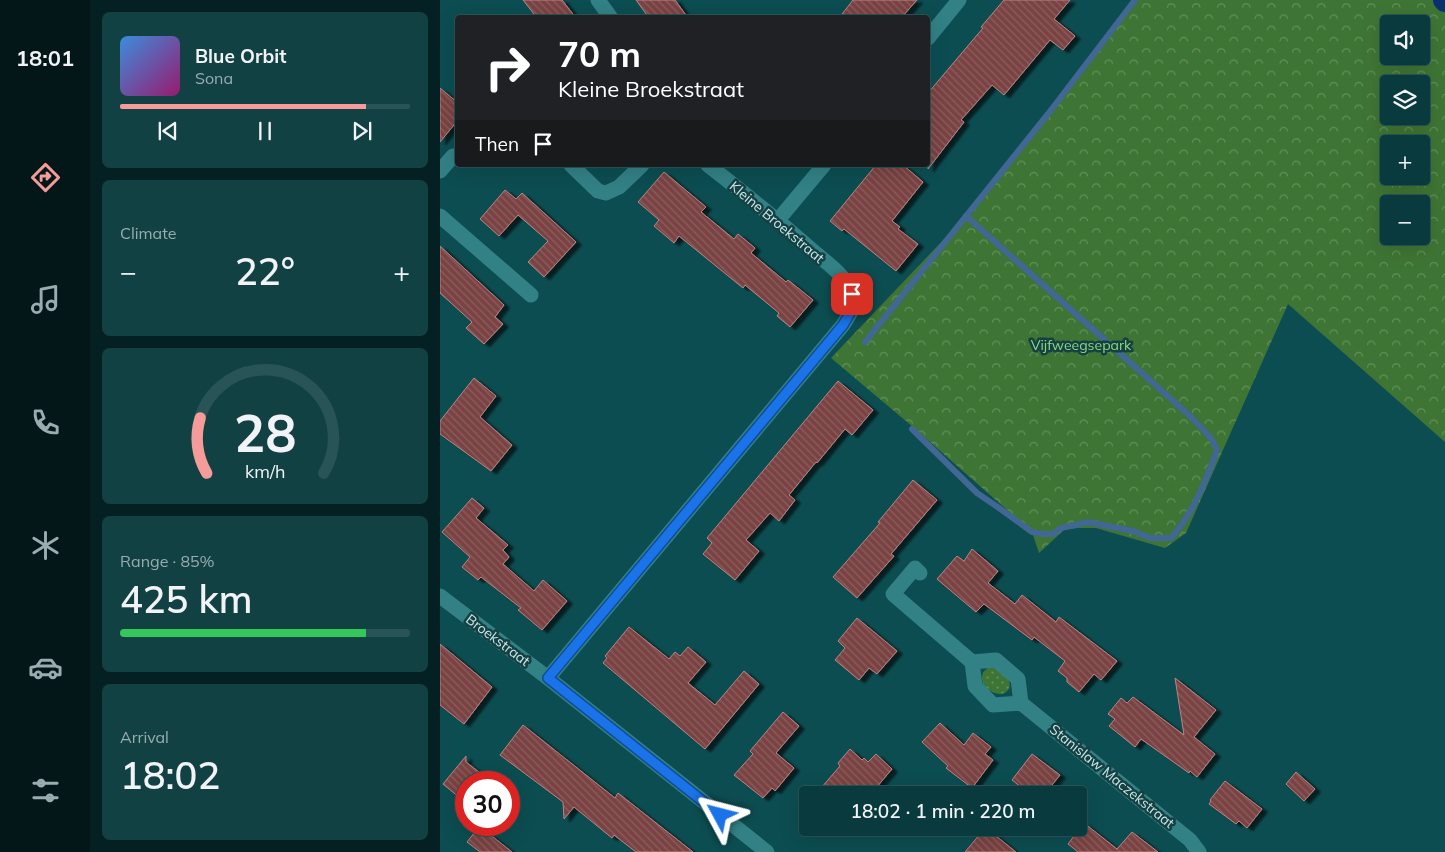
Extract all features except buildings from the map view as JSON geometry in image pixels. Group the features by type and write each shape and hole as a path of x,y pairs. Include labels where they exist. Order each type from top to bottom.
{"street":[{"path":"598,0 609,15"},
{"path":"930,35 958,0"},
{"path":"440,171 453,156"},
{"path":"573,167 598,191 606,193 619,187 640,167"},
{"name":"Kleine Broekstraat","path":"548,678 843,325 852,310 854,303 852,294 843,277 778,220 711,167"},
{"path":"778,220 822,167"},
{"path":"440,216 530,295"},
{"path":"920,572 915,568 893,594 972,662 974,686 993,705 1021,702 1018,679 996,660 972,662"},
{"name":"Broekstraat","path":"440,596 548,678 767,852"},
{"name":"Stanislaw Maczekstraat","path":"1021,702 1190,840 1199,852"}],"green space":[{"name":"Vijfweegsepark","path":"1135,0 1445,0 1445,442 1288,304 1186,533 1165,548 1096,528 1078,528 1064,530 1039,553 1032,532 913,427 831,358 966,216 1048,114"},
{"path":"990,667 998,670 1009,681 1010,685 1006,692 1002,694 996,693 986,687 982,677 984,672"}],"waterway":[{"path":"865,342 1048,114 1135,0"},
{"path":"912,429 977,493 1032,532 1043,534 1053,534 1061,528 1088,522 1133,531 1150,538 1171,538 1186,518 1198,496 1217,450 1211,438 1190,416 966,216"}],"route":[{"path":"720,815 548,678 843,325 852,310 854,303 852,294"}]}
